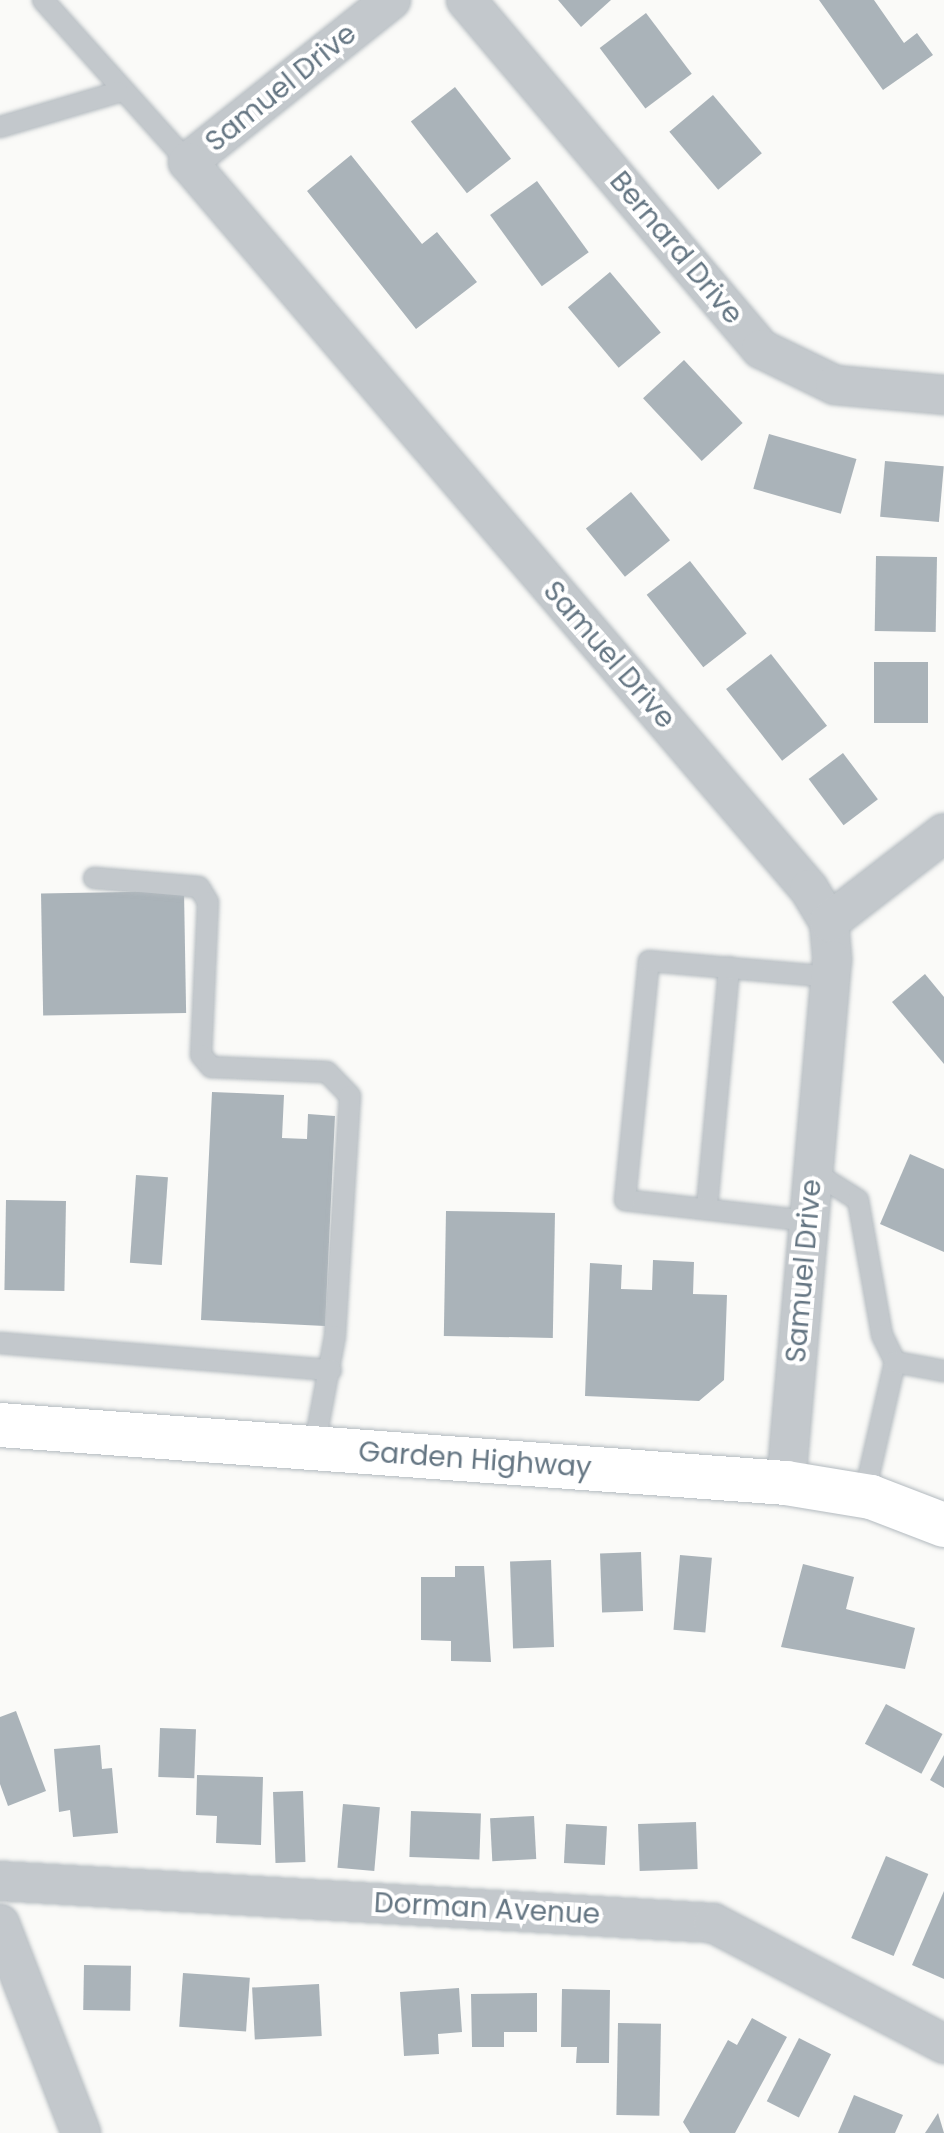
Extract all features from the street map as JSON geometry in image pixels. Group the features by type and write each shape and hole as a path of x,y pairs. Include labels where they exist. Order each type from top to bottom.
{"main road":[{"name":"Garden Highway","path":"0,1425 786,1483 864,1496 944,1525"}],"street":[{"name":"Samuel Drive","path":"391,0 188,162 809,889 829,922 831,977 786,1483"},
{"name":"Bernard Drive","path":"466,0 761,349 835,385 944,395"},
{"path":"829,922 944,833"},
{"name":"Dorman Avenue","path":"0,1881 713,1923 944,2044"},
{"path":"0,1924 81,2133"}],"lane":[{"path":"43,0 118,92 188,162"},
{"path":"0,127 118,92"},
{"path":"94,878 199,887 208,902 201,1055 211,1067 327,1072 350,1096 331,1370 314,1448"},
{"path":"808,1221 707,1206 625,1200 649,961 831,977"},
{"path":"707,1206 729,967"},
{"path":"812,1171 858,1200 882,1335 895,1362 864,1496"},
{"path":"0,1343 331,1370"},
{"path":"895,1362 944,1371"}],"building":[{"path":"558,0 611,0 581,27"},
{"path":"819,0 874,0 904,43 917,33 933,55 883,90"},
{"path":"646,13 692,74 645,109 600,48"},
{"path":"455,87 511,159 467,193 411,121"},
{"path":"713,95 762,153 718,190 669,132"},
{"path":"351,155 422,244 437,232 477,282 416,329 307,191"},
{"path":"537,181 589,252 542,286 490,215"},
{"path":"610,272 661,333 619,368 568,307"},
{"path":"684,360 743,423 702,461 643,398"},
{"path":"769,434 856,459 841,514 753,489"},
{"path":"885,461 944,466 939,522 880,517"},
{"path":"631,492 670,540 625,577 586,529"},
{"path":"876,556 937,557 936,632 875,631"},
{"path":"690,561 747,633 703,667 647,595"},
{"path":"771,654 827,726 782,761 726,689"},
{"path":"874,662 928,662 928,723 874,723"},
{"path":"843,753 878,799 844,825 809,779"},
{"path":"184,891 186,1013 43,1015 41,893"},
{"path":"925,974 944,997 944,1064 892,1002"},
{"path":"212,1092 284,1095 282,1138 307,1139 308,1114 335,1116 325,1326 201,1320"},
{"path":"910,1154 944,1169 944,1252 880,1224"},
{"path":"136,1175 168,1177 162,1265 130,1263"},
{"path":"6,1200 66,1201 64,1291 4,1290"},
{"path":"446,1211 555,1213 553,1338 444,1336"},
{"path":"653,1260 694,1262 693,1294 727,1295 724,1380 699,1401 585,1396 590,1263 622,1265 621,1289 652,1290"},
{"path":"641,1552 643,1611 602,1612 600,1553"},
{"path":"680,1555 712,1558 705,1633 673,1630"},
{"path":"551,1560 554,1647 513,1648 510,1561"},
{"path":"803,1564 854,1577 846,1609 915,1628 905,1669 781,1647"},
{"path":"455,1566 484,1566 491,1662 451,1661 451,1641 421,1640 421,1577 455,1577"},
{"path":"886,1704 943,1734 921,1774 865,1744"},
{"path":"16,1711 46,1791 8,1806 0,1784 0,1717"},
{"path":"160,1728 196,1729 194,1778 158,1777"},
{"path":"100,1745 102,1769 112,1768 118,1833 73,1837 70,1810 59,1812 54,1749"},
{"path":"944,1755 944,1788 930,1780"},
{"path":"197,1775 263,1777 261,1845 216,1843 217,1816 196,1815"},
{"path":"303,1791 305,1862 275,1863 273,1792"},
{"path":"343,1804 380,1807 374,1871 337,1868"},
{"path":"411,1811 481,1813 479,1859 409,1857"},
{"path":"534,1816 536,1859 492,1861 490,1818"},
{"path":"696,1822 698,1869 640,1871 638,1824"},
{"path":"566,1824 607,1826 605,1865 564,1863"},
{"path":"886,1856 928,1874 894,1956 851,1938"},
{"path":"944,1891 944,1979 912,1965"},
{"path":"84,1965 131,1966 130,2011 83,2010"},
{"path":"183,1973 250,1978 246,2032 179,2027"},
{"path":"319,1984 322,2036 255,2039 252,1988"},
{"path":"459,1988 462,2032 438,2034 439,2054 404,2056 400,1992"},
{"path":"562,1989 610,1990 609,2063 576,2063 577,2047 561,2047"},
{"path":"537,1993 537,2032 504,2032 504,2047 472,2047 471,1994"},
{"path":"752,2018 787,2037 735,2133 690,2133 683,2122 728,2040 737,2045"},
{"path":"618,2023 661,2024 659,2116 616,2115"},
{"path":"799,2038 831,2054 799,2118 767,2101"},
{"path":"854,2095 903,2115 895,2133 838,2133"},
{"path":"938,2113 944,2133 925,2133"}]}
